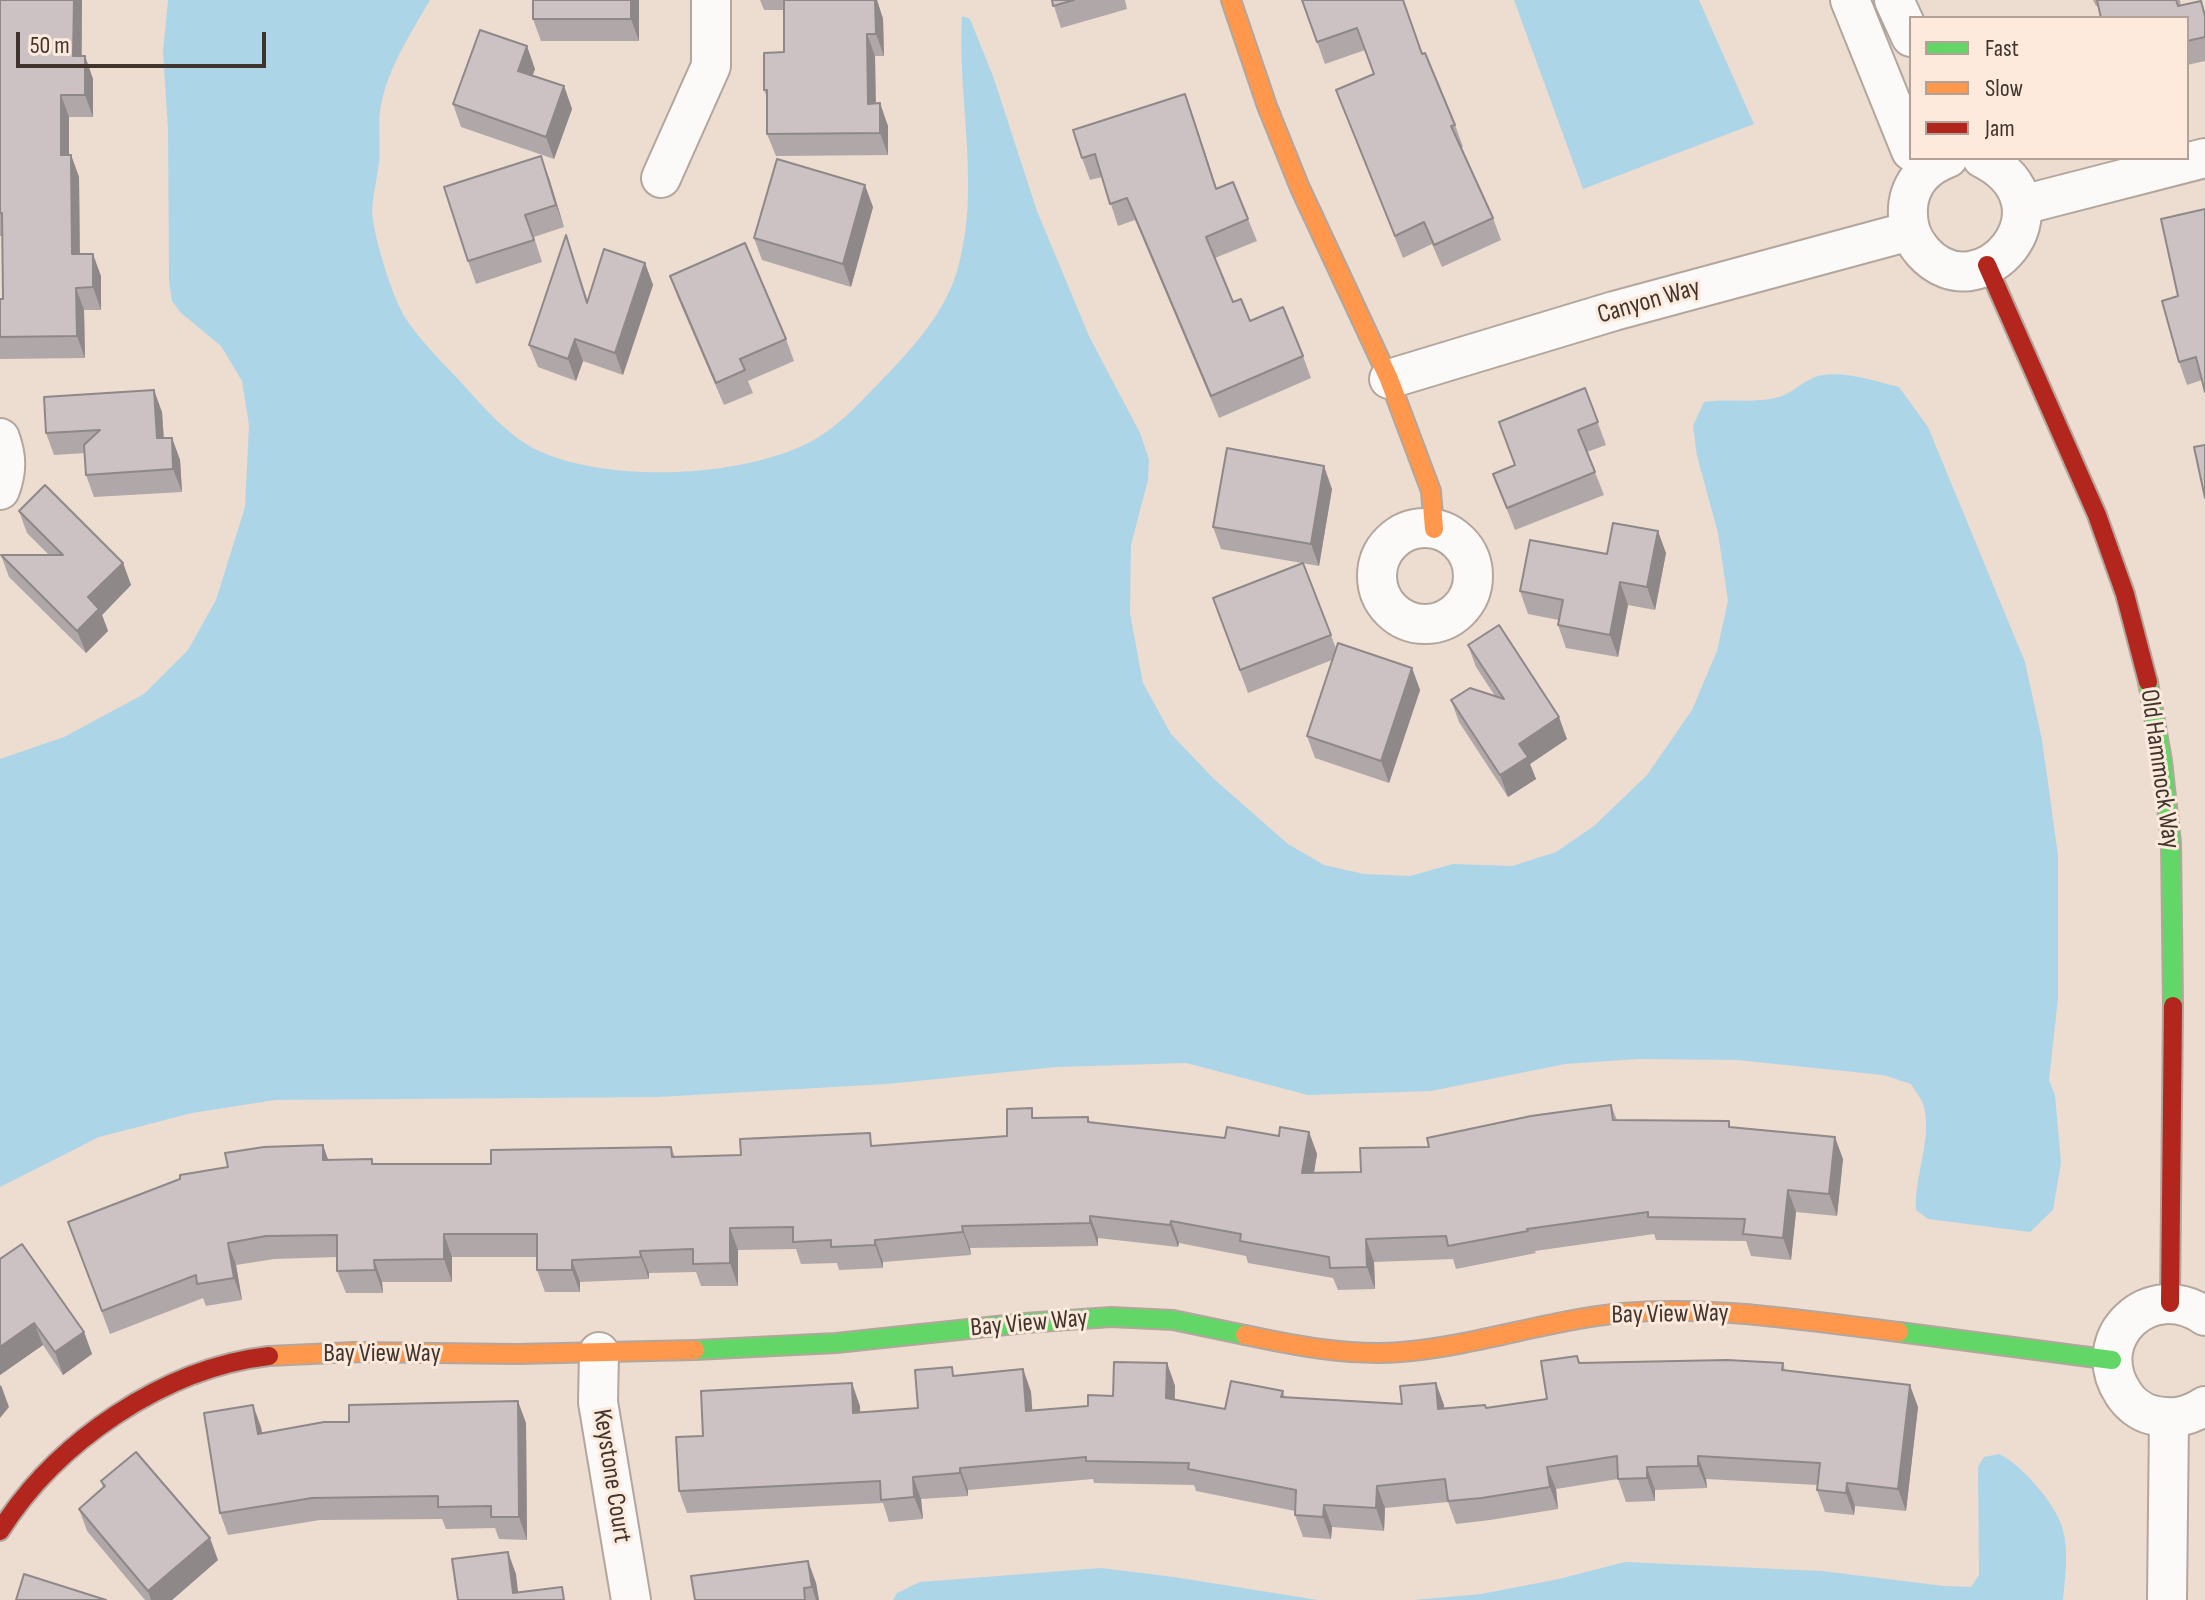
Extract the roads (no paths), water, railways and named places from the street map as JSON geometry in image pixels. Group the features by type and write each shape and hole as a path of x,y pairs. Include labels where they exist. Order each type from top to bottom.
{"street":[{"path":"661,178 711,66 711,0"},
{"path":"1231,0 1267,106 1300,188 1389,379 1431,491 1434,529"},
{"path":"1850,0 1909,132"},
{"path":"1894,0 1909,33"},
{"path":"2022,205 2205,158"},
{"path":"1922,161 1909,199 1907,221 1915,242 1930,259 1950,269 1973,270 1994,263 2011,248 2021,227 2022,205 2014,184 1999,167 1986,160"},
{"name":"Canyon Way","path":"1389,379 1614,311 1910,231"},
{"name":"Old Hammock Way","path":"1987,265 2097,515 2120,581 2146,673 2162,761 2171,843 2188,1309"},
{"path":"0,438 6,455 6,473 0,490"},
{"path":"2188,1309 2148,1307 2129,1319 2117,1338 2112,1360 2116,1382 2128,1401 2147,1414 2169,1419 2191,1415 2205,1406"},
{"name":"Bay View Way","path":"0,1531 41,1476 73,1443 121,1411 185,1379 231,1363 276,1356 599,1352 806,1345 1022,1323 1139,1317 1178,1321 1339,1352 1376,1353 1416,1349 1617,1313 1680,1310 1732,1312 2015,1345 2112,1360"},
{"name":"Keystone Court","path":"599,1352 598,1402 631,1600"},
{"path":"2167,1600 2169,1419"}],"water":[{"path":"168,0 430,0 395,64 384,91 380,112 379,163 372,214 396,299 406,319 424,342 516,437 539,451 568,461 637,472 712,469 748,463 810,442 854,408 926,330 952,285 965,237 968,174 962,16 970,19 993,76 1037,211 1089,336 1140,433 1149,459 1148,480 1131,545 1130,613 1143,683 1171,734 1214,779 1288,844 1324,865 1364,874 1410,876 1453,864 1512,866 1556,852 1594,826 1647,775 1692,710 1717,651 1728,601 1718,533 1697,456 1693,426 1704,402 1779,397 1818,376 1838,374 1899,387 1928,427 2025,662 2042,740 2058,855 2058,998 2049,1080 2055,1095 2061,1163 2053,1210 2030,1232 1928,1219 1916,1210 1926,1120 1923,1104 1911,1084 1883,1075 1737,1060 1638,1059 1565,1064 1431,1091 1308,1095 1186,1063 1057,1067 887,1084 658,1097 275,1100 192,1113 99,1137 0,1187 0,759 64,737 144,694 188,650 216,600 245,507 249,425 242,381 221,346 180,312 172,301 169,282 168,130 163,51"},
{"path":"1514,0 1699,0 1754,124 1583,189"},
{"path":"1999,1454 2037,1486 2059,1520 2066,1547 2063,1600 1413,1600 1481,1594 1625,1562 1822,1571 1971,1587 1979,1575 1978,1467 1984,1457"},
{"path":"1101,1568 1318,1600 893,1600 897,1593 920,1582"}]}
